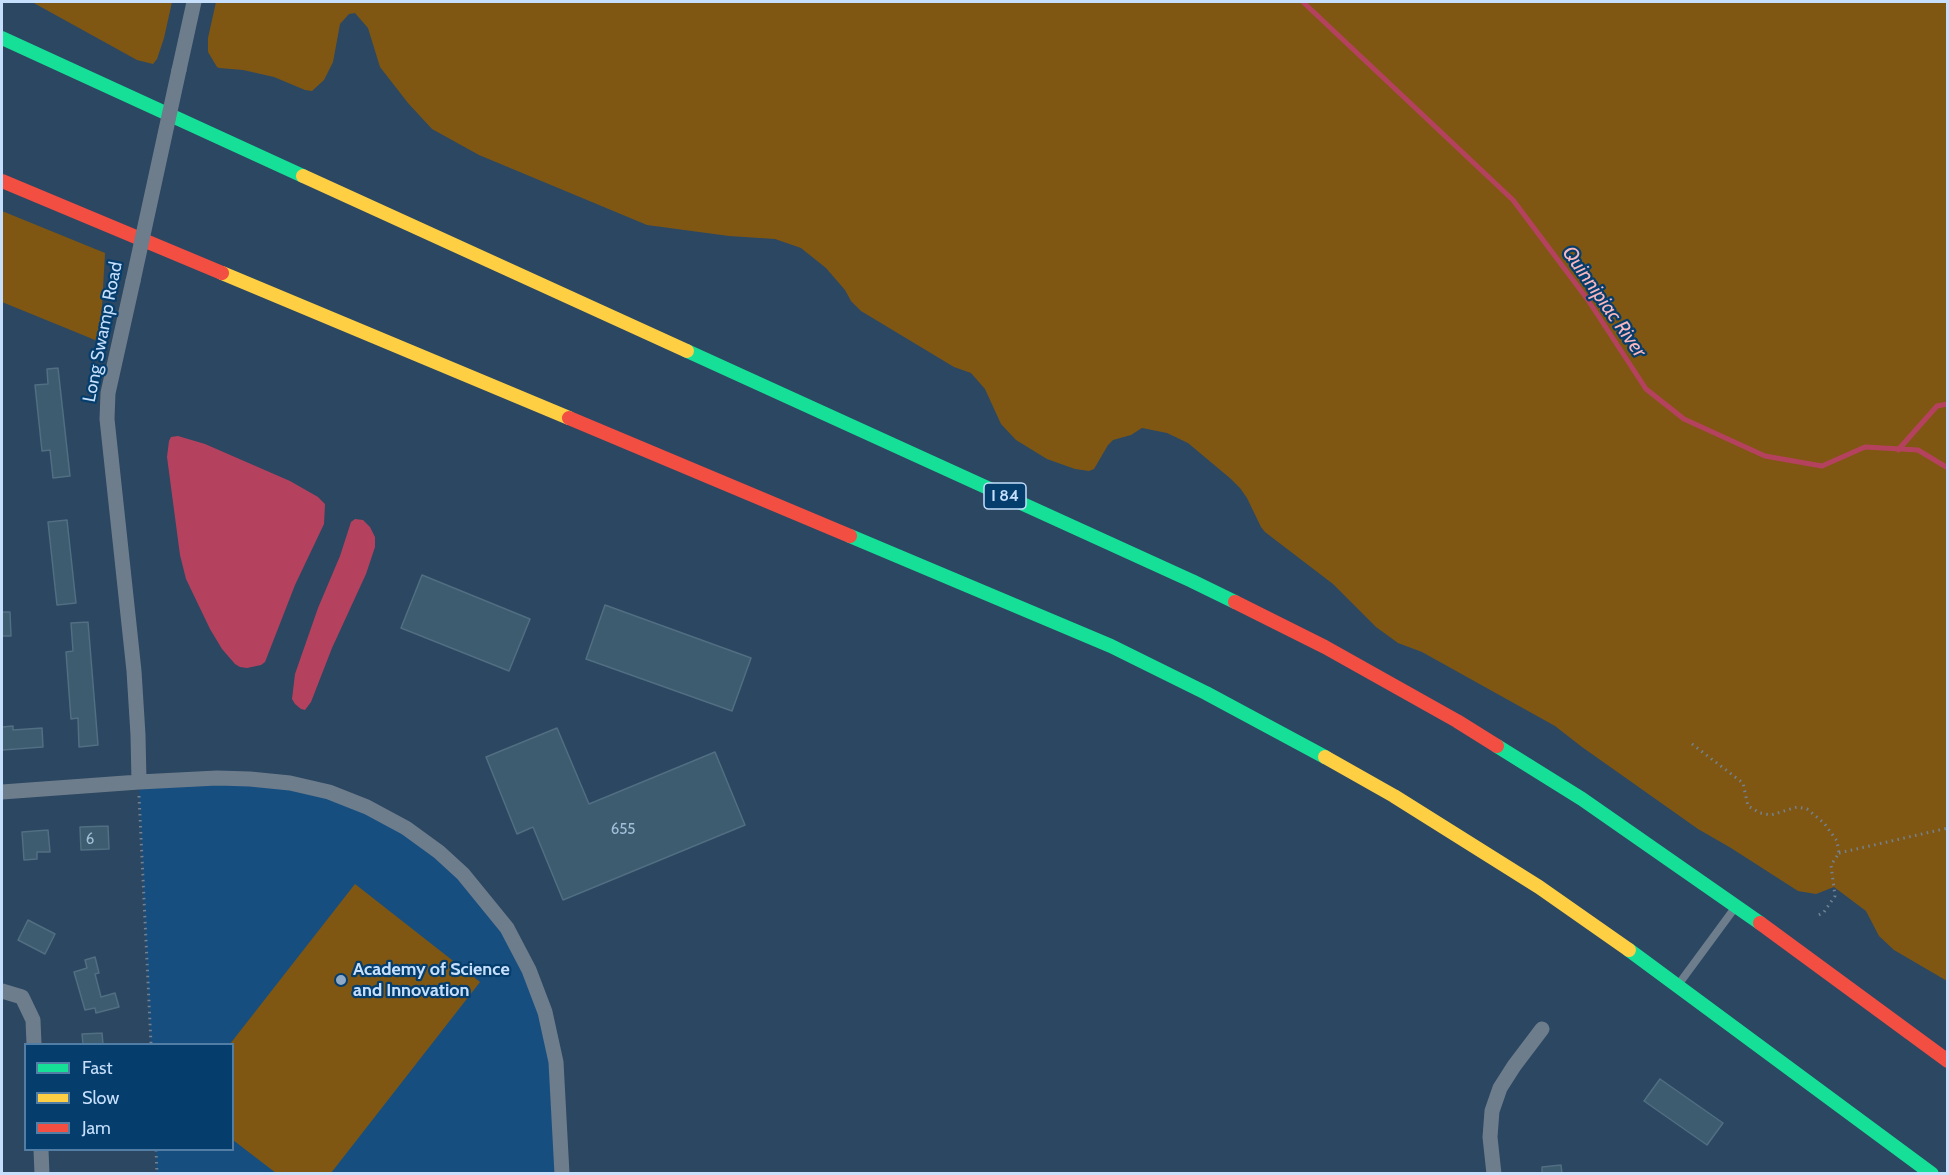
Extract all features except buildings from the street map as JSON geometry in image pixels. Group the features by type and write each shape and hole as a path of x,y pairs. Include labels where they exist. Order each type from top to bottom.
{"highway":[{"name":"I 84","path":"2,38 1149,561 1266,617 1392,683 1499,747 1628,830 1737,906 1947,1061"},
{"path":"2,181 1018,606 1146,663 1272,728 1422,812 1539,887 1678,985 1932,1173"}],"street":[{"name":"Long Swamp Road","path":"139,782 134,671 106,419 108,393 194,2"},
{"path":"2,792 235,778 290,783 349,800 390,819 420,838 452,863 482,895 507,928 537,989 551,1034 556,1062 562,1173"},
{"path":"2,991 22,997 33,1020 34,1043"},
{"path":"1494,1173 1490,1137 1492,1111 1500,1088 1542,1029"},
{"path":"41,1151 42,1173"}],"lane":[{"path":"1678,985 1737,906"}],"path":[{"path":"1692,744 1743,783 1748,806 1760,813 1771,815 1797,807 1807,809 1824,823 1837,841 1839,853 1831,865 1834,896 1824,912 1815,917"},
{"path":"139,782 151,1043"},
{"path":"1839,853 1947,828"},
{"path":"156,1151 157,1173"}],"shaded area":[{"path":"32,2 172,2 164,38 153,64 137,60"},
{"path":"216,2 1947,2 1947,981 1894,950 1879,936 1866,911 1834,887 1816,894 1798,891 1698,829 1555,726 1422,652 1398,643 1376,627 1333,584 1265,532 1240,488 1188,443 1167,433 1142,428 1131,435 1113,440 1094,469 1089,471 1075,469 1047,459 1016,440 1001,424 985,389 971,373 954,367 861,311 826,268 801,248 775,239 729,236 647,225 479,155 432,129 408,103 380,67 368,28 355,13 349,14 340,24 333,62 324,80 312,91 274,77 243,70 219,68 208,52 208,38"},
{"path":"2,211 105,253 100,342 2,302"},
{"path":"178,436 205,444 290,481 318,497 325,504 324,524 295,585 265,662 261,665 247,668 235,664 222,649 210,629 186,579 180,555 167,457 171,437"},
{"path":"355,519 363,520 370,527 375,537 375,547 366,574 332,648 311,702 305,710 301,709 292,699 295,674 351,522"},
{"name":"Academy of Science and Innovation","path":"276,781 390,819 482,895 545,1012 562,1173 157,1173 156,1151 234,1151 234,1043 151,1043 139,782"},
{"path":"355,884 480,982 331,1173 276,1173 234,1141 234,1043 231,1043"}],"waterway":[{"name":"Quinnipiac River","path":"1303,2 1513,200 1588,300 1646,389 1684,419 1765,456 1822,466 1865,447 1918,450 1948,468"},
{"path":"1898,450 1937,406 1948,404"}],"traffic: fast":[{"path":"2,38 303,176"},
{"path":"687,351 1235,602"},
{"path":"850,536 1111,646 1206,693 1325,757"},
{"path":"1497,746 1582,799 1760,923"},
{"path":"1629,950 1932,1174"}],"traffic: slow":[{"path":"303,176 687,351"},
{"path":"222,273 569,418"},
{"path":"1325,757 1394,796 1539,887 1629,950"}],"traffic: jam":[{"path":"2,181 222,273"},
{"path":"569,418 850,536"},
{"path":"1235,602 1325,647 1497,746"},
{"path":"1760,923 1948,1061"}],"place":[{"name":"Academy of Science and Innovation","path":"341,980"}]}
